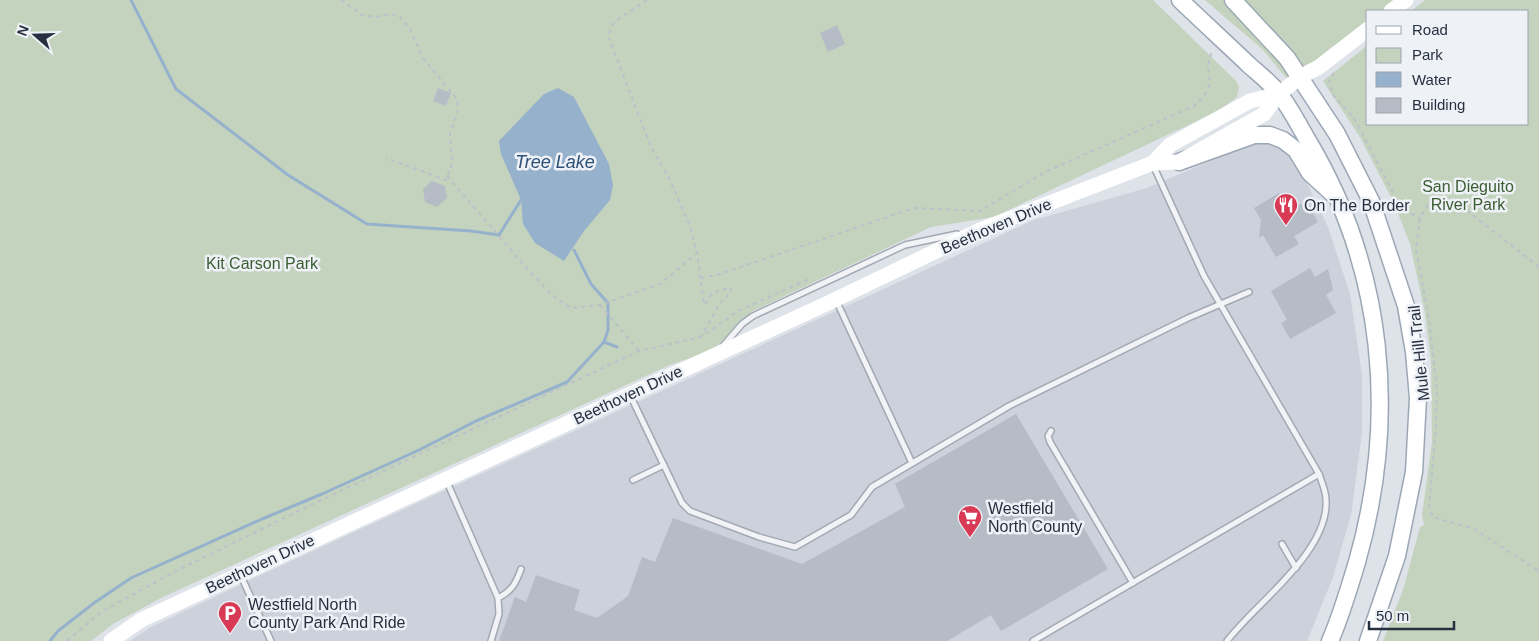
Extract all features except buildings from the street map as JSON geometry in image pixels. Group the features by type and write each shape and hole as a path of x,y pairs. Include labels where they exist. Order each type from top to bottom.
{"main road":[{"path":"1180,0 1279,94 1323,166 1340,200 1369,293 1378,342 1381,426 1377,470 1368,523 1338,623 1330,641"},
{"path":"1233,0 1287,58 1337,134 1371,201 1406,306 1414,352 1418,398 1414,472 1397,556 1368,641"},
{"path":"1392,10 1406,0"},
{"name":"Beethoven Drive","path":"111,641 141,620 836,300 980,230 1152,163 1179,162 1264,114 1279,94 1300,77 1319,67 1366,31"},
{"name":"Beethoven Drive","path":"1152,163 1170,144 1250,101 1279,94"},
{"path":"1179,162 1254,135 1270,135 1289,143 1296,150 1310,173 1340,200"}],"lane":[{"path":"1152,163 1194,258 1319,474 1325,492 1325,515 1314,540 1296,568 1249,615 1228,641"},
{"path":"714,356 742,324 753,316 905,245 925,239 980,230"},
{"path":"630,394 682,503 695,515 786,546 795,547 851,515 872,487 1009,406 1221,304 1250,292"},
{"path":"836,300 912,463"},
{"path":"1051,431 1048,436 1050,442 1133,583"},
{"path":"633,480 664,465"},
{"path":"1033,641 1319,474"},
{"path":"446,479 498,598 499,614 491,641"},
{"path":"1282,544 1296,568"},
{"path":"498,598 508,593 514,587 521,569"},
{"path":"240,574 271,641"}],"path":[{"path":"341,0 362,15 390,14 400,16 409,27 423,58 458,99 458,110 450,134 452,164 446,180 386,158"},
{"path":"67,641 102,612 174,572 317,502 638,351 700,337 719,305 731,291 730,287 725,287 714,294 704,305 697,253 681,204 651,147 608,36 614,22 647,0"},
{"path":"701,278 720,274 914,208 980,211 1045,172 1194,106 1207,95 1210,82 1208,61 1212,52"},
{"path":"1337,70 1329,79 1332,94 1354,118 1397,200 1408,212 1420,218 1430,201 1447,199 1477,217 1539,267"},
{"path":"447,176 552,295 571,308 600,305 660,284 697,253"},
{"name":"Mule Hill Trail","path":"1420,218 1416,250 1429,318 1437,391 1429,509 1433,517 1474,529 1539,571"},
{"path":"600,305 638,351"}],"shaded area":[{"name":"Westfield North County","path":"1261,142 1276,145 1289,152 1304,177 1328,227 1350,294 1362,375 1362,433 1351,515 1333,577 1307,641 130,641 151,627 265,573 1034,220 1147,188 1238,149"}],"green space":[{"name":"Kit Carson Park","path":"0,0 1153,0 1236,81 1239,87 1237,97 1220,110 994,217 931,227 753,311 712,351 672,364 163,597 113,624 91,641 0,641"},
{"path":"1205,0 1406,0 1393,10 1366,10 1366,32 1295,88 1262,49"},
{"name":"San Dieguito River Park","path":"1425,0 1539,0 1539,641 1383,641 1403,590 1420,527 1424,525 1422,515 1432,442 1431,361 1425,313 1410,244 1394,203 1360,137 1323,81 1366,47 1366,125 1529,125 1529,10 1412,10"}],"water":[{"name":"Tree Lake","path":"558,88 574,97 609,164 613,185 610,200 584,231 564,261 535,243 523,224 521,200 501,154 499,141 544,94"}],"waterway":[{"path":"131,0 176,89 288,175 367,224 471,231 499,235 521,200"},
{"path":"50,641 58,631 94,603 131,578 419,450 476,421 567,382 604,342 608,330 608,303 591,284 574,250"},
{"path":"604,342 617,347"}],"place":[{"name":"On The Border","path":"1286,226"},
{"name":"Westfield North County","path":"970,538"},
{"name":"Westfield North County Park And Ride","path":"230,634"}]}
